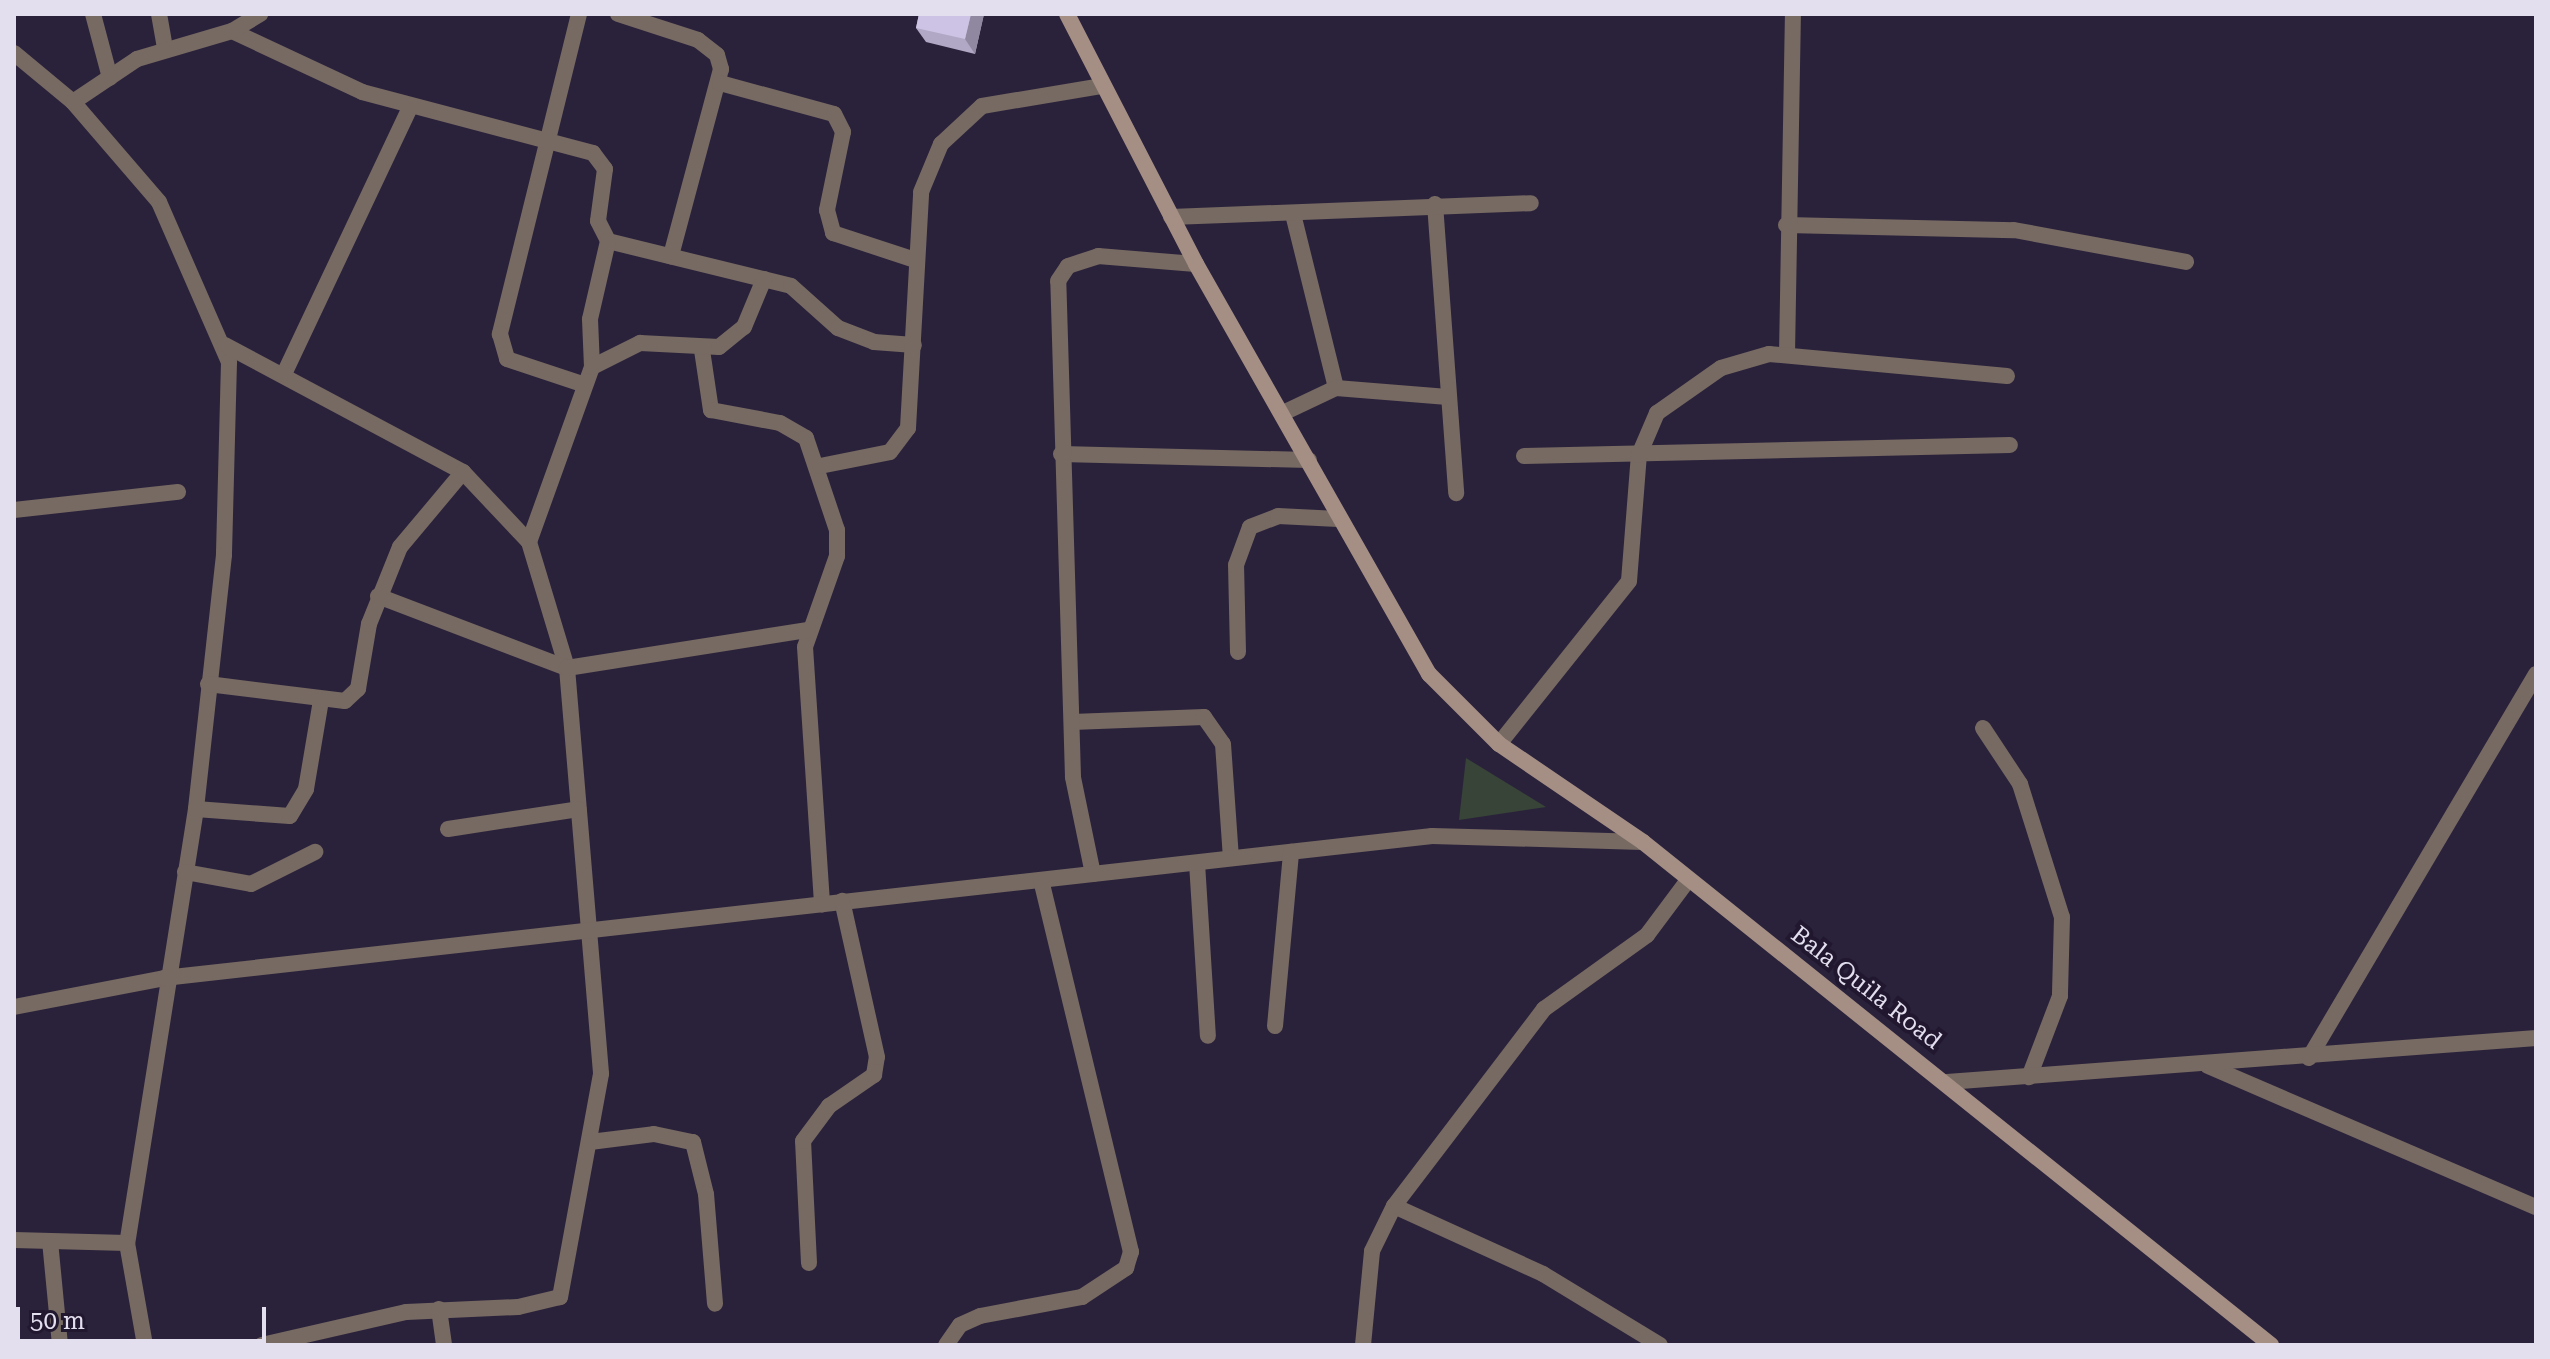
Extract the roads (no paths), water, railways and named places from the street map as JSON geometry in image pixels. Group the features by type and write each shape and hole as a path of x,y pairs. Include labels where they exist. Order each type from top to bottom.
{"street":[{"path":"93,14 110,78"},
{"path":"159,14 165,49"},
{"path":"73,102 165,49 232,31 260,14"},
{"path":"579,14 512,275 501,347 518,365 585,385"},
{"path":"618,14 709,46 720,83 671,256"},
{"name":"Bala Quila Road","path":"1067,14 1196,264 1283,413 1338,519 1429,674 1499,744 1643,842 1947,1082 2271,1345"},
{"path":"1787,354 1786,225 1793,14"},
{"path":"232,31 339,82 602,158 598,221 608,241 590,319 592,367 529,542"},
{"path":"14,53 73,102 159,202 225,345 231,392 226,529 196,809 164,978 127,1243 145,1345"},
{"path":"720,83 834,114 843,132 827,210 833,233 915,260"},
{"path":"820,466 878,456 900,442 911,408 915,260 925,176 962,119 982,106 1102,86"},
{"path":"284,374 411,105"},
{"path":"1171,217 1293,214 1435,204 1531,203"},
{"path":"1435,204 1456,493"},
{"path":"1293,214 1336,388"},
{"path":"1786,225 2001,229 2186,262"},
{"path":"608,241 791,286 859,337 914,345"},
{"path":"1093,874 1073,777 1055,319 1068,266 1098,256 1196,264"},
{"path":"592,367 640,343 702,350 744,327 764,279"},
{"path":"225,345 463,472 529,542 567,668 601,1074 590,1142 572,1208 560,1297 518,1307 439,1309 262,1345"},
{"path":"702,350 711,410 795,429 820,466 837,556 808,630 822,904"},
{"path":"1499,744 1629,581 1639,455 1657,413 1721,368 1748,356 1787,354 2007,376"},
{"path":"1283,413 1336,388 1448,397"},
{"path":"1524,456 2010,445"},
{"path":"1061,454 1309,460"},
{"path":"208,684 345,701 358,689 378,596 414,526 463,472"},
{"path":"14,510 178,492"},
{"path":"1238,652 1236,565 1250,527 1278,516 1338,519"},
{"path":"378,596 567,668 808,630"},
{"path":"2309,1058 2536,674"},
{"path":"196,809 271,820 300,807 321,700"},
{"path":"1072,722 1204,717 1223,744 1231,858"},
{"path":"1983,728 2020,784 2062,917 2060,996 2029,1077"},
{"path":"448,829 578,809"},
{"path":"14,1007 164,978 591,926 1041,881 1432,836 1643,842"},
{"path":"185,872 251,884 315,852"},
{"path":"1275,1026 1291,852"},
{"path":"1197,863 1208,1036"},
{"path":"1363,1345 1372,1251 1394,1206 1544,1009 1647,935 1688,880"},
{"path":"946,1345 960,1325 980,1316 1082,1297 1126,1268 1131,1252 1041,881"},
{"path":"809,1263 803,1141 829,1106 874,1075 877,1057 842,901"},
{"path":"1947,1082 2208,1066 2536,1038"},
{"path":"2208,1066 2536,1207"},
{"path":"590,1142 654,1134 693,1142 706,1194 715,1304"},
{"path":"1394,1206 1543,1274 1660,1345"},
{"path":"14,1240 127,1243"},
{"path":"50,1241 60,1345"},
{"path":"439,1309 444,1345"}]}
